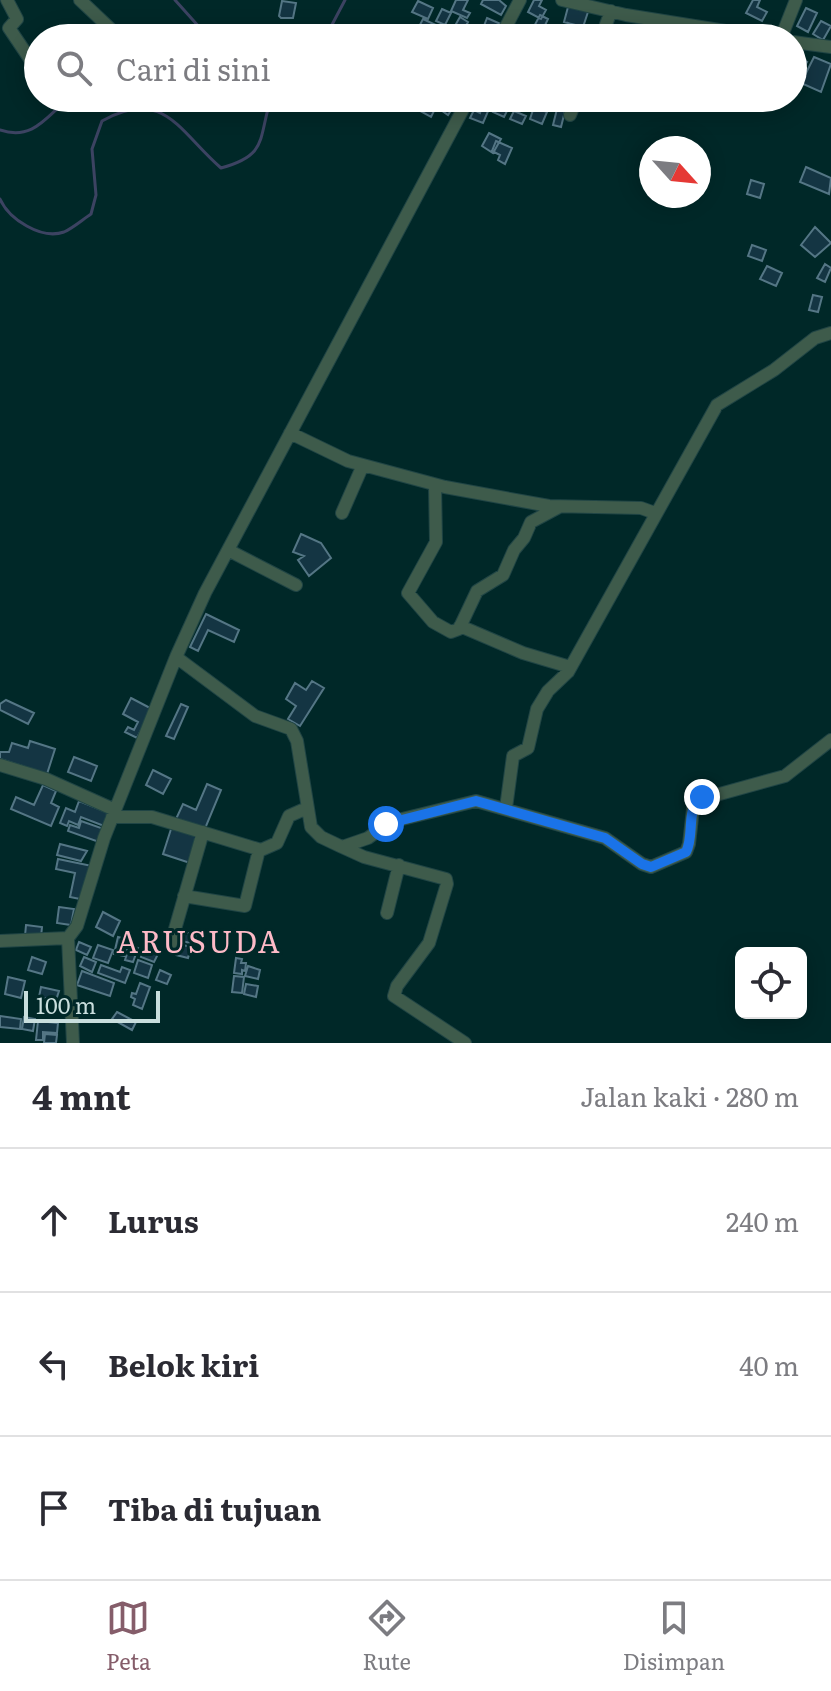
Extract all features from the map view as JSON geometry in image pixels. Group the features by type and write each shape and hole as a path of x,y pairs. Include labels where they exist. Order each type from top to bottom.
{"street":[{"path":"7,0 17,19 9,28 24,50"},
{"path":"80,0 105,24"},
{"path":"507,24 520,0"},
{"path":"562,0 697,24"},
{"path":"787,24 796,0"},
{"path":"807,44 831,47"},
{"path":"73,1043 68,938 77,926 114,814 176,657 205,593 462,112"},
{"path":"506,808 513,756 527,749 537,709 548,691 565,676 721,401 770,373 811,341 827,334 831,347"},
{"path":"290,433 337,457 435,485 559,507 641,508 655,513"},
{"path":"342,513 363,465"},
{"path":"435,485 436,542 409,595 441,628 451,632 460,626 477,591 505,573 514,550 531,522 559,507"},
{"path":"228,550 296,585"},
{"path":"460,626 523,653 570,667"},
{"path":"176,657 255,716 291,729 297,741 307,808 315,833 364,857 446,879 429,943 397,986 394,996 465,1043"},
{"path":"342,847 368,838 390,822 471,802 506,808 605,838 642,864 656,866 682,855 688,848 693,809 698,800 785,776 831,740"},
{"path":"0,765 46,779 114,814 152,817 259,850 276,844 289,816 307,808"},
{"path":"171,943 203,832"},
{"path":"184,896 245,906 259,850"},
{"path":"387,913 399,865"},
{"path":"0,941 68,938"}],"building":[{"path":"456,0 468,0 463,10 470,13 467,18 451,11"},
{"path":"483,0 499,0 506,6 501,15 481,4"},
{"path":"534,0 542,0 539,6 546,10 541,19 528,12"},
{"path":"753,0 760,0 757,7 767,12 762,21 746,13"},
{"path":"282,1 296,3 293,18 279,16"},
{"path":"418,1 433,8 428,19 412,12"},
{"path":"568,7 589,9 584,24 564,22"},
{"path":"806,8 817,13 808,32 807,24 798,24"},
{"path":"442,9 451,13 446,24 436,21"},
{"path":"540,15 548,19 546,24 535,24"},
{"path":"460,17 468,22 467,24 456,24"},
{"path":"487,18 501,24 485,24"},
{"path":"821,21 831,26 823,40 813,34"},
{"path":"814,57 831,64 821,92 807,86 807,71"},
{"path":"473,112 488,112 483,123 470,118"},
{"path":"514,112 526,116 522,124 510,119"},
{"path":"532,112 547,112 542,124 530,119"},
{"path":"556,112 565,112 561,127 553,125"},
{"path":"489,133 501,139 493,153 482,146"},
{"path":"496,141 512,148 505,164 498,160 500,155 492,151"},
{"path":"806,167 831,178 829,194 800,182"},
{"path":"751,180 764,184 760,198 747,194"},
{"path":"815,227 831,243 815,257 801,245"},
{"path":"752,245 766,250 762,261 748,256"},
{"path":"825,264 831,268 825,282 817,278"},
{"path":"767,266 782,273 776,286 760,279"},
{"path":"813,295 822,297 818,312 809,310"},
{"path":"301,534 321,543 331,558 309,576 298,560 304,556 293,552"},
{"path":"206,614 239,630 234,642 208,630 198,651 190,647"},
{"path":"312,681 324,688 300,726 288,719 296,706 286,699 295,683 306,690"},
{"path":"131,698 152,709 137,738 125,732 128,727 134,730 138,722 123,714"},
{"path":"6,700 34,713 28,724 0,710 0,704"},
{"path":"181,704 188,707 174,739 166,736"},
{"path":"30,741 55,749 47,774 0,759 0,752 9,752 12,743 28,748"},
{"path":"74,757 97,766 91,781 68,772"},
{"path":"153,770 171,779 163,794 146,785"},
{"path":"207,784 221,790 204,831 176,819 183,804 196,810"},
{"path":"43,785 56,791 51,803 59,807 51,826 11,809 16,797 34,805"},
{"path":"79,801 109,813 104,826 81,817 78,825 69,821 67,826 60,823 66,808 75,812"},
{"path":"81,821 104,829 99,842 68,831 70,825 79,828"},
{"path":"172,826 199,834 190,863 163,854"},
{"path":"60,844 87,851 81,861 57,855"},
{"path":"58,859 92,866 85,900 70,897 75,873 56,869"},
{"path":"59,907 74,909 71,925 57,923"},
{"path":"103,912 120,921 113,936 96,927"},
{"path":"26,925 42,927 41,937 25,936"},
{"path":"184,932 196,935 194,944 182,941"},
{"path":"118,937 130,940 125,956 114,954"},
{"path":"79,942 91,947 87,955 76,950"},
{"path":"146,944 160,950 154,962 141,957"},
{"path":"179,944 191,947 188,958 176,955"},
{"path":"98,945 113,950 108,963 93,958"},
{"path":"130,945 138,948 133,962 125,960"},
{"path":"32,957 46,962 42,974 28,970"},
{"path":"84,957 96,962 92,972 80,966"},
{"path":"236,958 246,963 242,974 234,973"},
{"path":"138,960 152,965 148,978 134,973"},
{"path":"101,965 120,972 122,967 130,970 125,983 98,973"},
{"path":"248,966 260,970 258,979 245,976"},
{"path":"160,970 171,975 167,984 156,980"},
{"path":"82,971 114,983 110,996 77,985"},
{"path":"234,976 244,977 242,993 232,992"},
{"path":"8,977 25,981 21,998 5,994"},
{"path":"140,983 150,987 142,1009 133,1005 135,999 131,997 132,993 136,994"},
{"path":"246,984 258,986 256,997 244,994"},
{"path":"41,987 59,991 56,1000 39,997"},
{"path":"117,1012 136,1022 132,1030 112,1019"},
{"path":"0,1016 21,1019 20,1029 0,1027"},
{"path":"24,1017 35,1019 33,1031 22,1029"},
{"path":"38,1021 58,1023 57,1033 43,1032 43,1040 36,1040"},
{"path":"45,1034 57,1035 56,1043 44,1043"}],"waterway":[{"path":"175,0 196,24"},
{"path":"332,24 345,0"},
{"path":"0,130 11,133 30,130 54,112"},
{"path":"0,199 18,220 46,233 64,232 91,214 96,195 92,149 102,121 123,112"},
{"path":"158,112 182,129 221,168 236,163 254,151 259,144 268,112"}],"district":[{"name":"ARUSUDA","path":"199,940"}],"route":[{"path":"386,824 476,801 605,838 651,867 686,852 693,809 702,797"}]}
